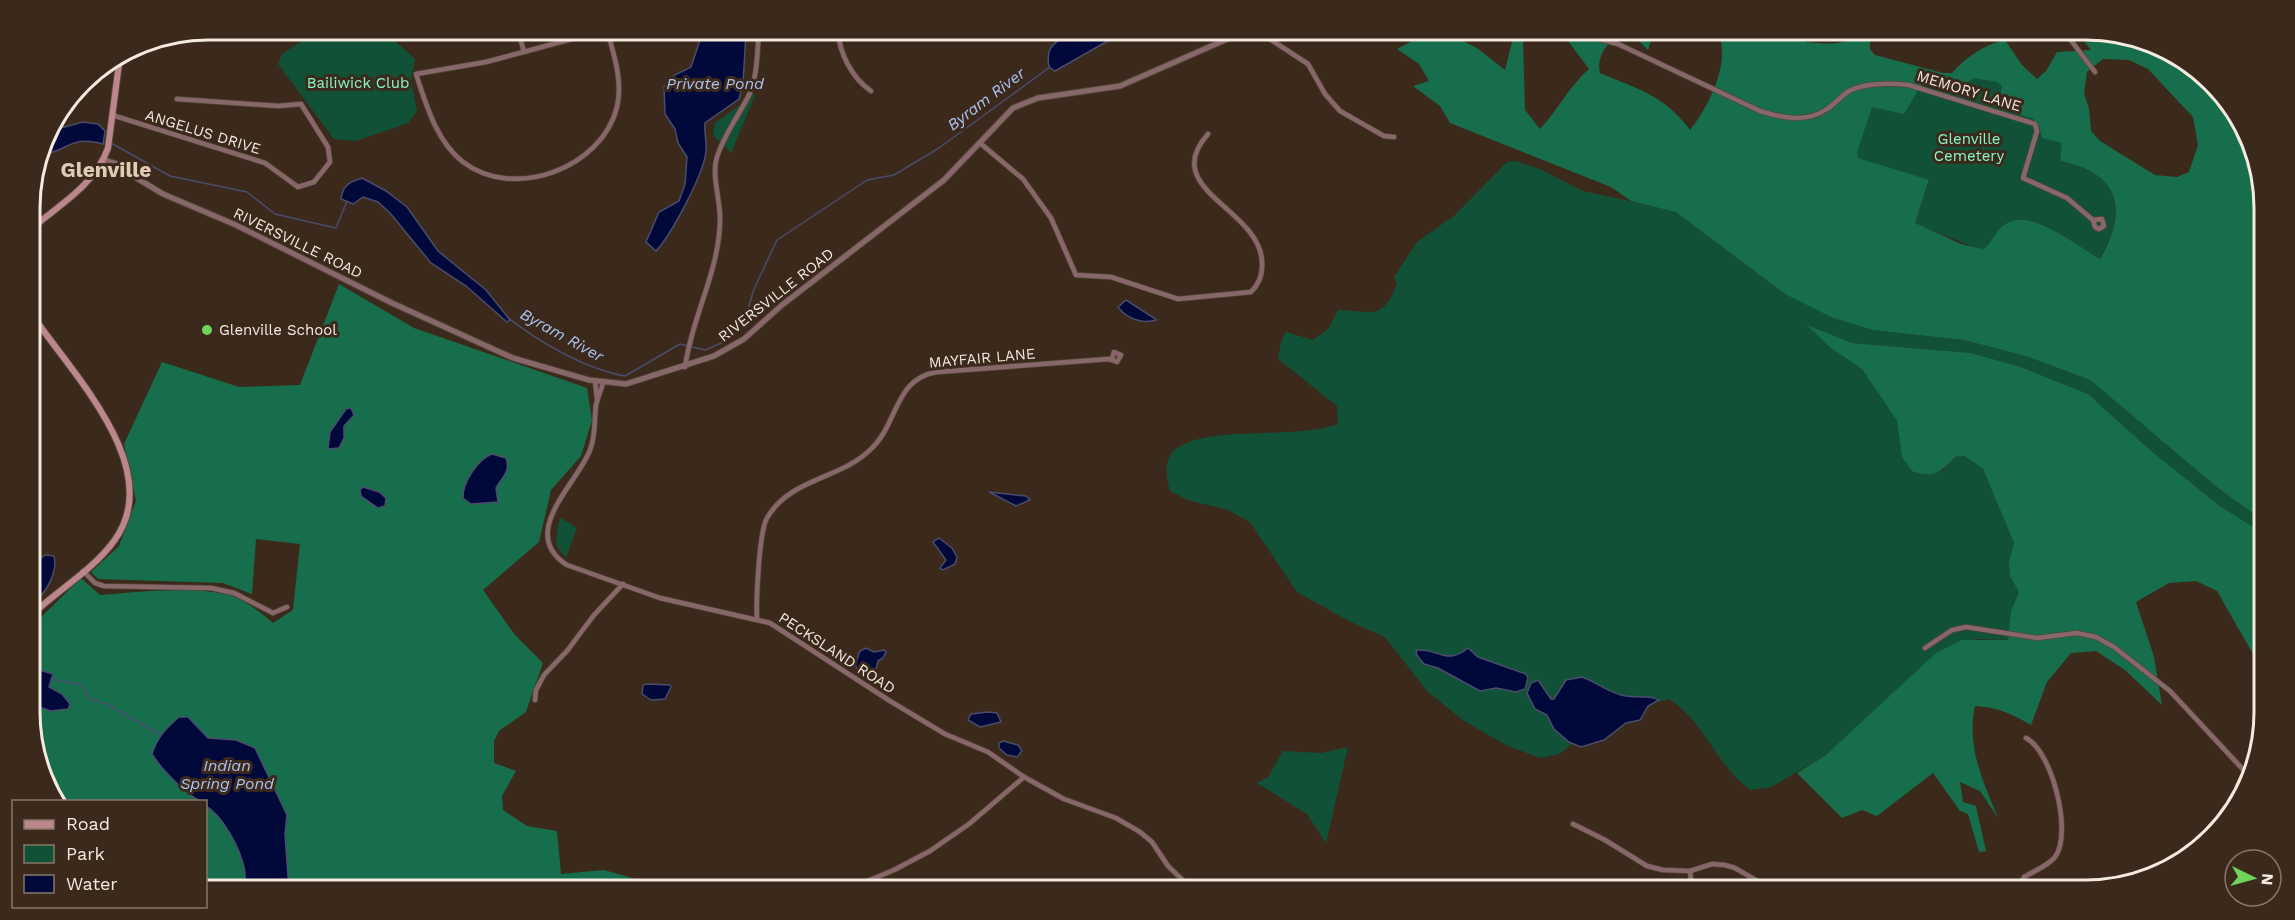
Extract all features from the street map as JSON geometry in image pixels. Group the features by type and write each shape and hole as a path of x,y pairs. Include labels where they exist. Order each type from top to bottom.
{"main road":[{"path":"41,220 77,192 104,160 108,148 119,67"},
{"path":"40,608 102,555 121,531 128,508 129,485 107,421 41,328"}],"street":[{"path":"521,41 524,52"},
{"path":"565,41 524,52 416,74 439,132 463,162 501,177 544,175 556,172 590,152 604,135 617,108 618,71 609,41"},
{"path":"685,367 691,337 717,259 720,217 714,170 717,154 749,95 755,73 758,41"},
{"path":"841,41 844,55 854,75 871,91"},
{"name":"RIVERSVILLE ROAD","path":"104,160 117,164 120,168 178,201 236,225 462,336 543,368 603,383 626,384 643,381 685,367 729,349 744,339 782,305 921,200 1004,117 1024,102 1120,86 1223,41"},
{"path":"1273,41 1308,64 1332,104 1340,111 1384,136 1394,137"},
{"name":"MEMORY LANE","path":"1604,41 1618,45 1760,111 1779,117 1804,118 1819,114 1850,91 1891,83 1909,85 2036,124 2037,131 2023,178 2067,198 2093,220"},
{"path":"2072,41 2095,72"},
{"name":"ANGELUS DRIVE","path":"112,115 265,163 298,187 314,182 330,162 328,147 301,104 260,105 177,99"},
{"path":"980,143 1023,179 1051,218 1076,275 1111,276 1178,299 1240,295 1251,292 1257,285 1263,270 1262,253 1248,227 1196,178 1194,160 1197,150 1208,134"},
{"name":"MAYFAIR LANE","path":"757,618 762,532 767,518 788,493 868,453 881,439 899,400 915,379 938,372 1112,360"},
{"name":"PECKSLAND ROAD","path":"595,381 597,399 592,446 585,462 558,500 549,528 549,542 554,554 567,565 660,598 757,618 778,627 945,734 988,752 1024,777 1064,799 1114,817 1140,832 1152,842 1168,866 1182,879"},
{"name":"PECKSLAND ROAD","path":"597,399 603,383"},
{"path":"83,571 95,583 104,586 210,588 234,593 273,613 287,607"},
{"path":"535,700 536,690 544,675 622,584"},
{"path":"1925,648 1952,630 1965,627 2037,638 2077,633 2096,637 2114,647 2170,691 2244,770"},
{"path":"2023,879 2055,857 2060,840 2060,809 2053,778 2043,754 2032,741 2026,738"},
{"path":"871,880 930,851 969,824 1024,777"},
{"path":"1574,824 1647,866 1663,870 1690,871 1712,864 1725,865 1736,868 1755,879"},
{"path":"1690,871 1691,879"}],"green space":[{"name":"Bailiwick Club","path":"302,41 395,41 415,59 411,80 417,111 408,123 356,141 334,139 278,64 282,54"},
{"path":"1412,41 1463,41 1477,48 1505,70 1512,41 1523,41 1525,110 1540,129 1575,83 1589,69 1568,41 1612,41 1600,59 1600,73 1661,101 1681,118 1690,130 1704,109 1717,82 1722,54 1721,41 1806,41 1827,44 1870,41 1870,49 1875,55 1943,73 1952,73 1976,52 2006,41 2022,65 2037,79 2046,71 2057,52 2091,50 2084,41 2119,44 2141,49 2161,58 2197,82 2213,98 2237,134 2249,165 2254,208 2254,514 2218,488 2090,380 2029,357 1964,340 1873,330 1831,317 1785,294 1676,212 1631,201 1611,187 1450,123 1440,106 1413,86 1429,81 1419,64 1397,49","holes":["2103,59 2129,60 2148,69 2193,117 2198,145 2189,172 2177,177 2155,175 2100,141 2091,131 2089,108 2084,94 2087,72","1974,78 1997,82 2002,86 1998,107 2033,119 2039,126 2042,138 2062,143 2060,161 2096,174 2107,184 2116,210 2109,241 2100,259 2054,230 2027,221 2015,221 2004,225 1983,249 1961,244 1915,223 1929,180 1858,158 1857,152 1872,107 1904,114 1924,83 1937,83 1961,91 1967,82"]},
{"path":"1639,41 1651,41 1648,50"},
{"name":"Glenville Cemetery","path":"1968,72 2011,84 2043,121 2068,141 2061,161 2096,174 2107,184 2116,210 2114,225 2099,260 2054,231 2023,221 2009,224 1996,234 1987,252 1915,224 1929,181 1853,157 1869,101 1921,76"},
{"path":"748,92 755,95 731,153 713,135 715,123 744,102"},
{"path":"1516,161 1540,169 1583,191 1676,211 1785,294 1873,330 1964,340 2029,357 2090,380 2218,488 2254,514 2254,527 2220,506 2150,450 2088,394 2021,367 1971,353 1852,343 1809,326 1831,348 1862,369 1897,421 1902,457 1942,471 1955,457 1965,456 1983,469 2014,543 2009,561 2010,575 2019,592 2011,611 2009,640 1975,639 1890,697 1826,755 1771,787 1751,790 1739,780 1692,720 1669,699 1638,707 1573,743 1559,754 1540,758 1508,746 1464,721 1427,691 1385,637 1349,621 1297,592 1250,522 1228,510 1188,500 1170,491 1167,480 1169,457 1177,448 1192,441 1231,435 1320,429 1338,424 1337,406 1278,359 1281,341 1286,332 1313,340 1328,329 1338,310 1368,312 1381,309 1392,296 1397,284 1394,277 1417,242 1455,215 1507,162"},
{"path":"339,284 414,328 587,388 592,420 581,456 551,490 539,542 483,590 515,635 543,663 526,712 499,731 494,741 494,763 516,771 502,796 503,810 527,826 557,831 561,874 604,870 638,880 207,880 207,800 66,800 49,766 41,723 40,618 81,578 100,595 179,590 226,594 245,602 273,623 293,610 300,544 256,539 252,594 223,583 98,579 91,572 119,546 136,501 124,444 162,362 239,387 300,385"},
{"path":"1807,325 1852,343 1971,353 2021,367 2088,394 2150,450 2220,506 2254,527 2254,656 2217,591 2196,581 2169,583 2136,602 2154,657 2162,705 2125,670 2096,651 2071,653 2047,682 2031,725 2004,712 1975,706 1974,749 1998,818 1980,791 1960,782 1963,802 1976,806 1986,851 1979,852 1968,814 1960,811 1933,773 1877,816 1862,810 1842,818 1797,773 1826,755 1936,653 1962,640 2008,640 2011,611 2019,592 2010,576 2009,561 2014,543 1983,469 1965,456 1955,457 1936,473 1926,474 1912,471 1902,457 1897,421 1862,369 1831,348"},
{"path":"560,517 577,528 566,557 558,548 557,543"},
{"path":"1348,747 1326,843 1307,814 1257,783 1268,777 1283,751 1321,753"}],"water":[{"name":"Private Pond","path":"700,41 746,41 743,83 739,99 705,123 704,161 678,218 656,251 646,242 659,212 679,201 685,184 687,157 678,143 675,129 665,114 664,87 673,76 691,67"},
{"path":"1058,41 1108,41 1055,71 1049,67 1048,59 1053,45"},
{"path":"83,122 98,124 105,131 103,144 77,142 50,153 62,128"},
{"path":"362,178 386,191 407,207 438,251 486,290 510,320 507,322 466,286 431,263 390,213 378,202 363,197 353,204 341,199 347,185"},
{"path":"1126,300 1156,320 1140,321 1126,315 1118,307"},
{"path":"351,408 354,415 344,426 344,438 339,448 328,449 330,432 346,409"},
{"path":"492,454 506,458 507,463 505,474 496,488 498,502 471,504 463,498 465,486 476,466"},
{"path":"363,487 379,492 386,498 385,506 378,508 361,496 360,490"},
{"path":"989,492 1026,496 1030,500 1016,506"},
{"path":"939,538 952,548 957,557 955,564 943,570 940,568 946,560 933,542"},
{"path":"45,555 54,556 55,561 53,575 47,588 40,595 40,559"},
{"path":"866,648 874,652 884,650 886,652 878,661 876,669 863,678 855,665 860,651"},
{"path":"1468,648 1478,657 1526,674 1528,678 1525,689 1516,692 1496,688 1480,691 1438,668 1424,664 1416,654 1417,650 1424,650 1454,656"},
{"path":"40,670 53,674 49,687 62,694 70,704 68,709 51,711 40,707"},
{"path":"1582,677 1621,695 1651,697 1659,700 1648,706 1640,720 1626,723 1604,740 1581,747 1569,742 1554,729 1547,715 1535,709 1527,693 1531,683 1538,680 1551,699 1554,699 1566,680"},
{"path":"643,685 670,685 671,687 665,699 651,700 642,694"},
{"path":"997,713 1001,722 980,727 968,720 971,714"},
{"name":"Indian Spring Pond","path":"179,717 188,717 208,738 236,740 255,748 287,815 285,834 288,880 246,880 242,859 234,841 218,817 207,807 207,800 200,800 192,796 176,783 152,754 156,743"},
{"path":"1003,741 1018,745 1022,751 1017,757 1007,755 999,748 999,743"}],"waterway":[{"name":"Byram River","path":"507,317 533,336 563,353 594,367 625,376 680,344 705,350 726,341 746,316 754,289 777,240 867,180 894,175 939,148 1050,67"},
{"name":"Byram River","path":"111,143 170,176 247,192 275,214 336,228 347,201"},
{"path":"51,679 83,685 93,700 107,704 161,735"}],"place":[{"name":"Glenville School","path":"207,330"}],"district":[{"name":"Glenville","path":"106,169"}]}
